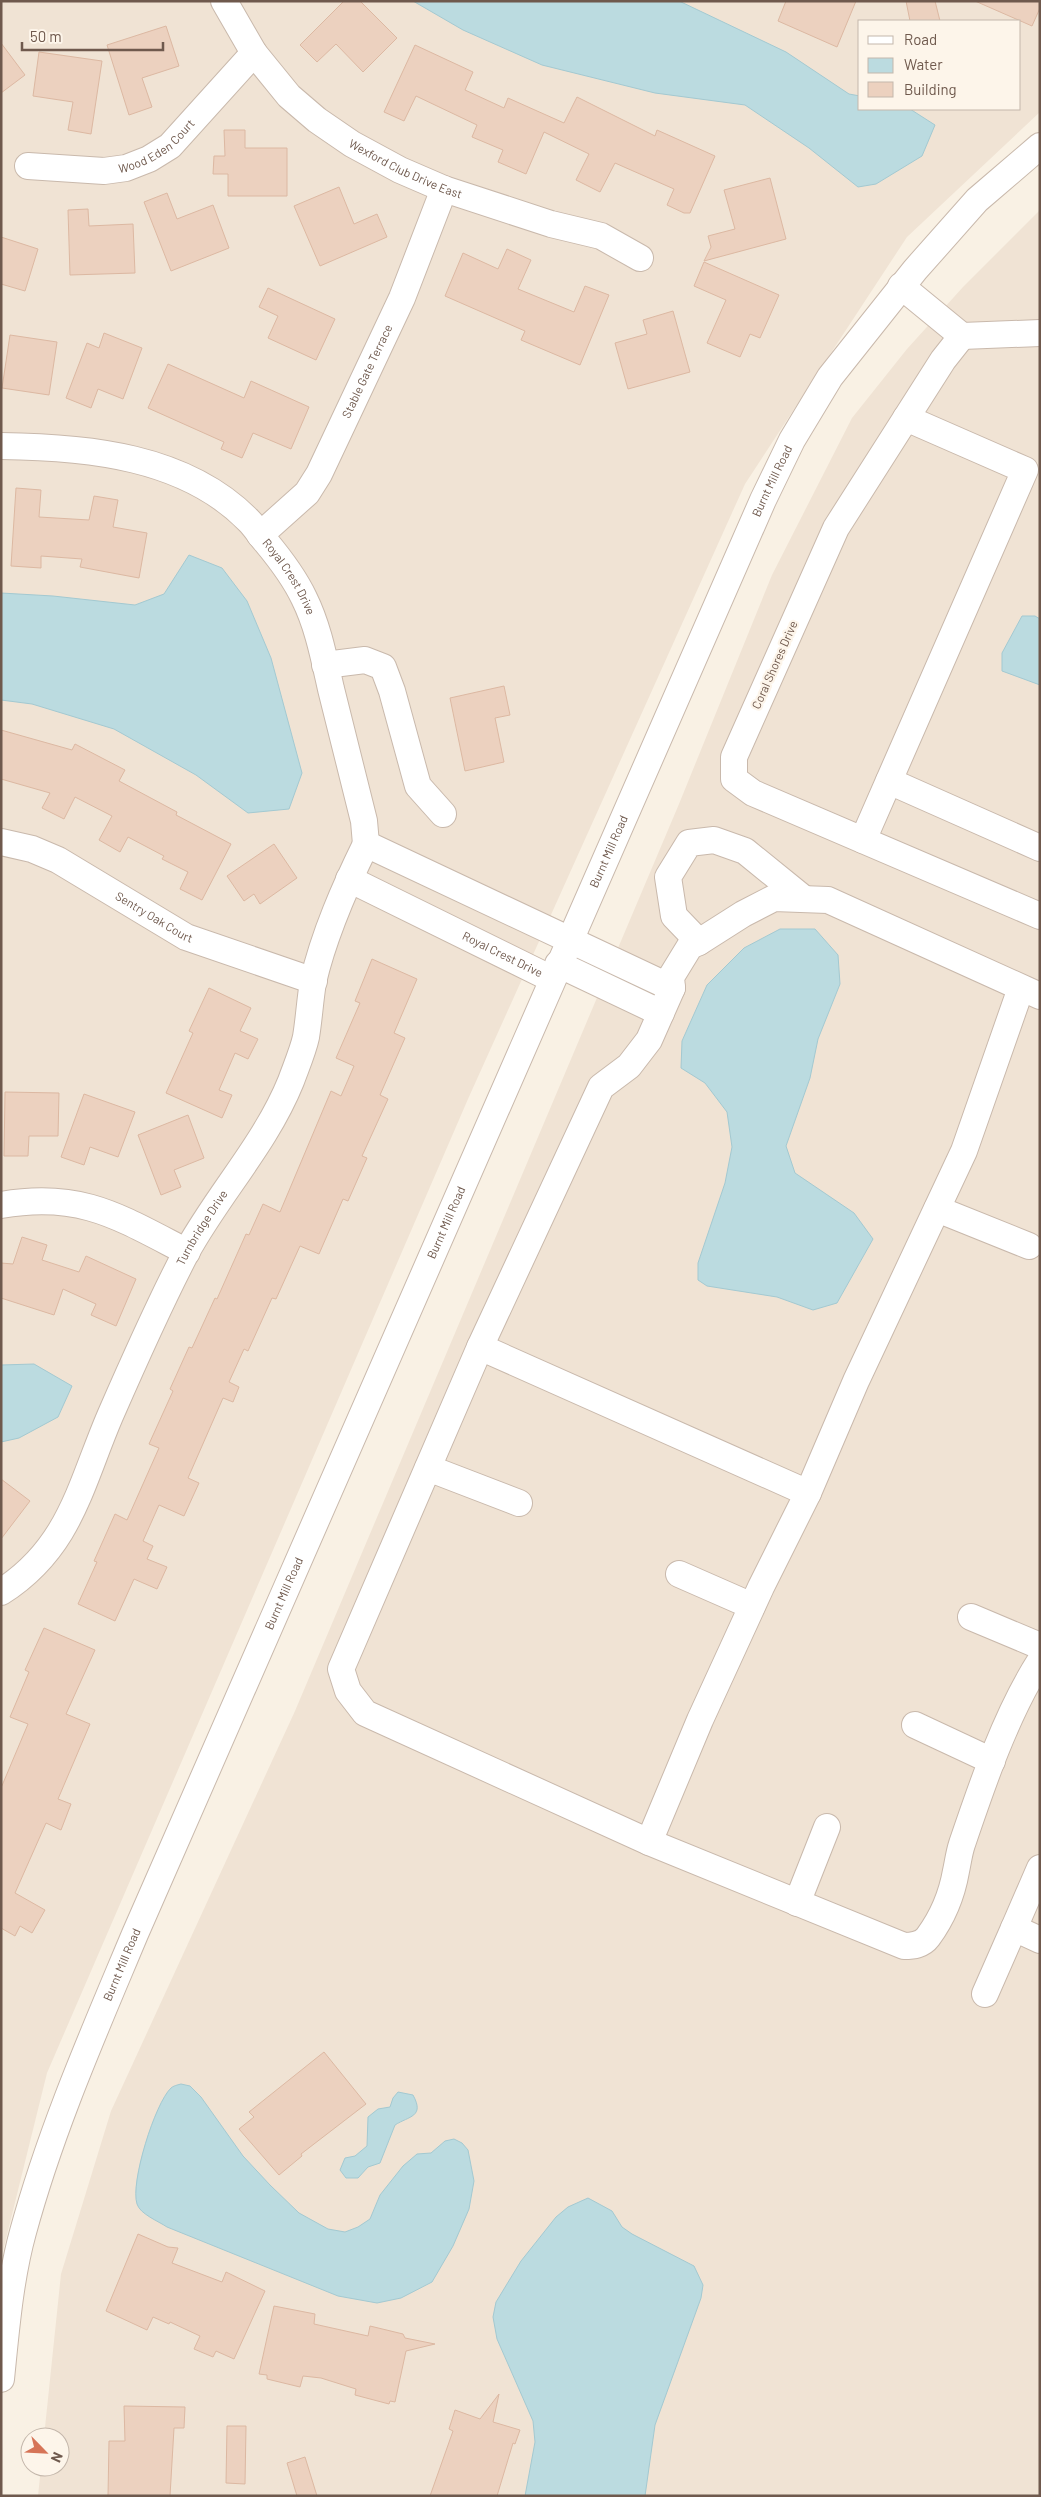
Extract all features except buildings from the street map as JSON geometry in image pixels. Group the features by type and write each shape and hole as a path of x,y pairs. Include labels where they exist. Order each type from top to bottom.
{"street":[{"name":"Wexford Club Drive East","path":"224,1 254,53 289,96 317,120 400,170 444,189 551,224 601,236 640,258"},
{"name":"Wood Eden Court","path":"28,166 104,171 126,168 149,159 170,146 254,53"},
{"name":"Burnt Mill Road","path":"1,2379 7,2315 22,2234 64,2104 135,1934 762,500 792,440 830,378 901,286 977,200 1040,146"},
{"name":"Stable Gate Terrace","path":"260,535 307,493 319,474 402,298 444,189"},
{"path":"901,286 962,336 1040,333"},
{"name":"Coral Shores Drive","path":"962,336 943,360 836,528 734,757 734,779 753,793 1040,916"},
{"path":"863,840 1025,470 906,418"},
{"name":"Royal Crest Drive","path":"1,446 98,454 126,458 160,467 192,481 222,499 249,521 288,568 305,599 317,631 364,821 366,844"},
{"path":"326,665 365,660 383,667 392,691 418,786 443,814"},
{"path":"889,781 1040,848"},
{"path":"700,942 674,916 668,877 689,844 714,840 745,851 803,898"},
{"name":"Sentry Oak Court","path":"1,842 32,849 58,860 186,937 314,981"},
{"path":"366,844 672,988"},
{"name":"Turnbridge Drive","path":"1,1592 18,1581 40,1561 69,1519 125,1381 187,1252 217,1201 273,1118 290,1082 305,1039 314,981 349,879 366,844"},
{"path":"400,904 416,869"},
{"name":"Royal Crest Drive","path":"349,879 453,929 555,972 661,1013"},
{"name":"Royal Crest Drive","path":"453,929 469,893"},
{"path":"650,1842 700,1720 752,1606 808,1493 856,1382 964,1151 1030,992 828,900 774,898 690,946 671,977 672,988 649,1040 629,1066 601,1087 480,1347 341,1669 348,1691 365,1713 650,1842 893,1943 916,1946 926,1940 937,1922 950,1893 961,1847 992,1761 1029,1678 1040,1661"},
{"path":"1,1205 28,1200 53,1200 80,1204 110,1212 187,1252"},
{"path":"937,1209 1029,1246"},
{"path":"480,1347 808,1493"},
{"path":"428,1468 519,1503"},
{"path":"679,1574 752,1606"},
{"path":"971,1617 1040,1646"},
{"path":"915,1725 992,1761"},
{"path":"797,1903 828,1827"},
{"path":"985,1994 1040,1868"},
{"path":"1014,1928 1040,1940"}],"shaded area":[{"path":"1,1 1040,1 1040,112 907,237 745,484 468,1099 47,2073 1,2259"},
{"path":"1040,210 1040,2496 38,2496 40,2477 70,2477 70,2427 45,2427 61,2274 111,2111 295,1711 679,804 772,575 852,418 907,349 963,287"}],"water":[{"path":"413,1 679,1 786,52 849,94 858,96 858,110 912,110 935,125 922,156 876,184 858,187 809,148 745,105 655,93 542,65 463,30"},
{"path":"189,555 222,568 247,601 271,658 302,773 289,809 248,813 196,775 114,729 32,704 1,700 1,593 53,596 135,605 164,594"},
{"path":"1022,616 1035,616 1040,619 1040,685 1002,671 1002,653"},
{"path":"780,929 815,929 838,955 840,984 818,1039 810,1078 786,1146 795,1173 854,1213 873,1239 837,1303 813,1310 777,1297 707,1286 698,1280 698,1263 725,1183 732,1147 727,1112 705,1083 681,1068 682,1041 707,985 744,948"},
{"path":"34,1364 72,1386 58,1417 19,1438 1,1442 1,1365"},
{"path":"181,2084 190,2086 201,2097 243,2156 270,2185 299,2213 328,2229 345,2232 358,2227 370,2219 380,2195 403,2166 417,2154 431,2153 445,2141 454,2139 462,2143 468,2150 474,2181 469,2209 453,2246 432,2282 401,2298 377,2303 338,2296 167,2227 145,2214 137,2204 136,2194 140,2162 151,2126 165,2096 172,2087"},
{"path":"398,2092 413,2095 416,2102 416,2112 395,2125 380,2163 368,2167 358,2178 346,2178 340,2170 345,2158 355,2156 367,2146 368,2117 378,2109 390,2107 393,2098"},
{"path":"588,2198 612,2211 622,2227 632,2234 694,2266 703,2285 701,2298 655,2425 645,2496 525,2496 535,2442 533,2421 497,2339 493,2317 496,2302 521,2261 556,2217 568,2207"}]}
